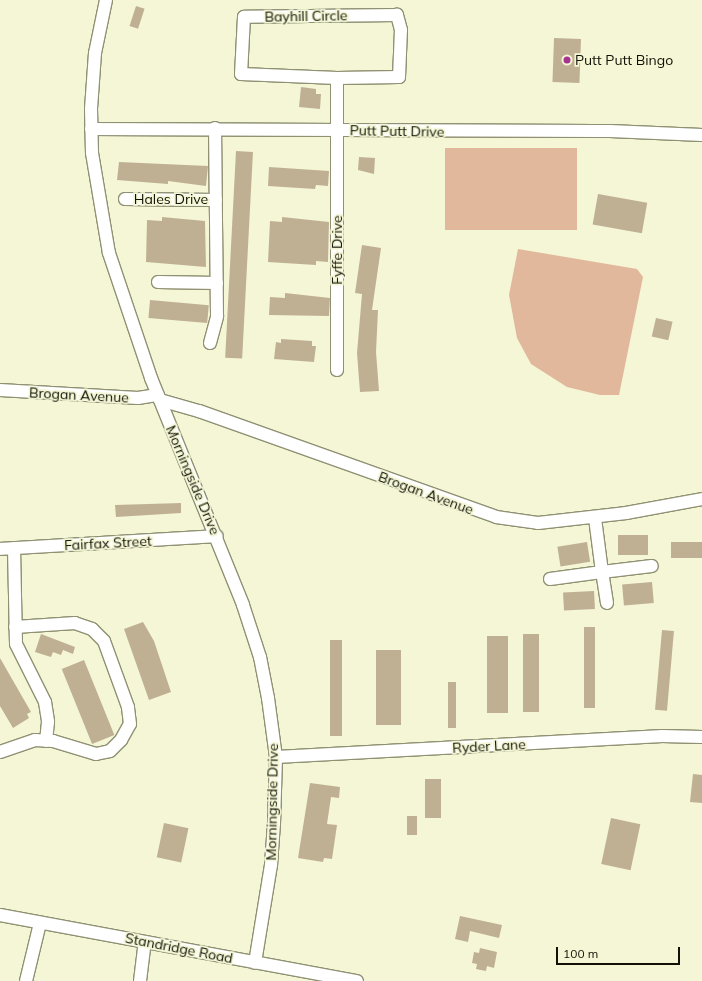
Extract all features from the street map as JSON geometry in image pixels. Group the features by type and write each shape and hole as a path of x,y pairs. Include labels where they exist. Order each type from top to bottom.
{"street":[{"name":"Morningside Drive","path":"106,0 95,53 91,129 92,153 108,253 127,314 159,398 217,536 260,657 276,757 271,865 255,963"},
{"name":"Bayhill Circle","path":"396,15 401,30 399,77 337,78 242,74 244,17 396,15"},
{"path":"336,130 337,78"},
{"name":"Putt Putt Drive","path":"91,129 216,128 610,131 702,135"},
{"name":"Hales Drive","path":"210,343 217,316 216,128"},
{"name":"Fyffe Drive","path":"336,130 337,370"},
{"name":"Hales Drive","path":"126,199 216,200"},
{"path":"158,282 217,283"},
{"name":"Brogan Avenue","path":"0,390 159,398 206,413 496,517 538,523 595,518 702,499"},
{"path":"595,518 607,603"},
{"name":"Fairfax Street","path":"0,549 217,536"},
{"path":"14,548 15,627 20,657 47,711 46,741"},
{"path":"550,579 652,566"},
{"path":"0,752 35,740 46,741 96,754 110,751 121,740 130,724 128,707 104,641 92,630 75,623 15,627"},
{"name":"Ryder Lane","path":"276,757 662,736 702,737"},
{"name":"Standridge Road","path":"0,915 358,981"},
{"path":"26,981 40,923"},
{"path":"140,981 145,942"}],"shaded area":[{"path":"445,148 577,148 577,230 445,230"},
{"path":"518,249 637,269 643,277 619,395 600,395 567,387 531,364 517,338 509,295"}],"building":[{"path":"136,6 145,9 138,29 130,26"},
{"name":"Putt Putt Bingo","path":"554,38 581,39 579,83 552,82"},
{"path":"301,87 316,89 316,94 321,94 320,109 299,107"},
{"path":"236,151 253,152 242,359 225,358"},
{"path":"359,157 375,158 374,174 358,170"},
{"path":"119,162 208,166 206,186 168,181 168,184 117,180"},
{"path":"269,167 329,171 328,186 316,185 315,189 268,186"},
{"path":"598,194 647,203 642,233 593,225"},
{"path":"162,217 205,221 206,267 146,262 147,220 162,221"},
{"path":"282,217 329,222 328,262 316,261 316,265 268,262 270,221 282,222"},
{"path":"362,245 381,248 372,310 378,310 376,352 379,391 360,392 357,353 362,294 355,293"},
{"path":"285,293 330,298 329,316 269,315 270,297 285,298"},
{"path":"150,300 209,305 207,323 148,318"},
{"path":"656,318 673,322 668,340 652,337"},
{"path":"281,339 312,341 312,346 316,346 314,362 274,359 276,342 281,343"},
{"path":"181,503 181,513 116,517 115,505"},
{"path":"618,535 648,535 648,555 618,555"},
{"path":"587,542 590,562 560,566 557,547"},
{"path":"671,542 702,542 702,558 671,558"},
{"path":"652,582 654,603 624,606 622,585"},
{"path":"594,591 595,609 564,611 563,593"},
{"path":"143,622 154,641 171,692 149,700 124,629"},
{"path":"584,627 595,627 595,708 584,708"},
{"path":"662,630 674,631 667,711 655,710"},
{"path":"41,634 75,647 73,654 63,650 61,655 53,652 51,657 35,652"},
{"path":"523,634 539,634 539,712 523,712"},
{"path":"487,636 508,636 508,713 487,713"},
{"path":"330,640 342,640 342,736 330,736"},
{"path":"376,650 401,650 401,725 376,725"},
{"path":"0,658 31,712 27,714 29,718 13,728 0,706"},
{"path":"84,660 114,735 92,744 62,669"},
{"path":"448,682 456,682 456,728 448,728"},
{"path":"693,774 702,775 702,803 690,802"},
{"path":"425,779 441,779 441,818 425,818"},
{"path":"310,783 340,787 339,798 331,797 327,824 337,825 332,859 324,858 323,862 298,858"},
{"path":"407,816 417,816 417,835 407,835"},
{"path":"611,818 640,824 631,870 601,864"},
{"path":"164,823 188,828 181,862 157,857"},
{"path":"460,916 502,925 499,938 470,931 468,942 455,939"},
{"path":"480,948 497,952 494,968 487,966 486,971 476,969 477,964 472,963 474,952 479,953"}],"place":[{"name":"Putt Putt Bingo","path":"567,60"}]}
